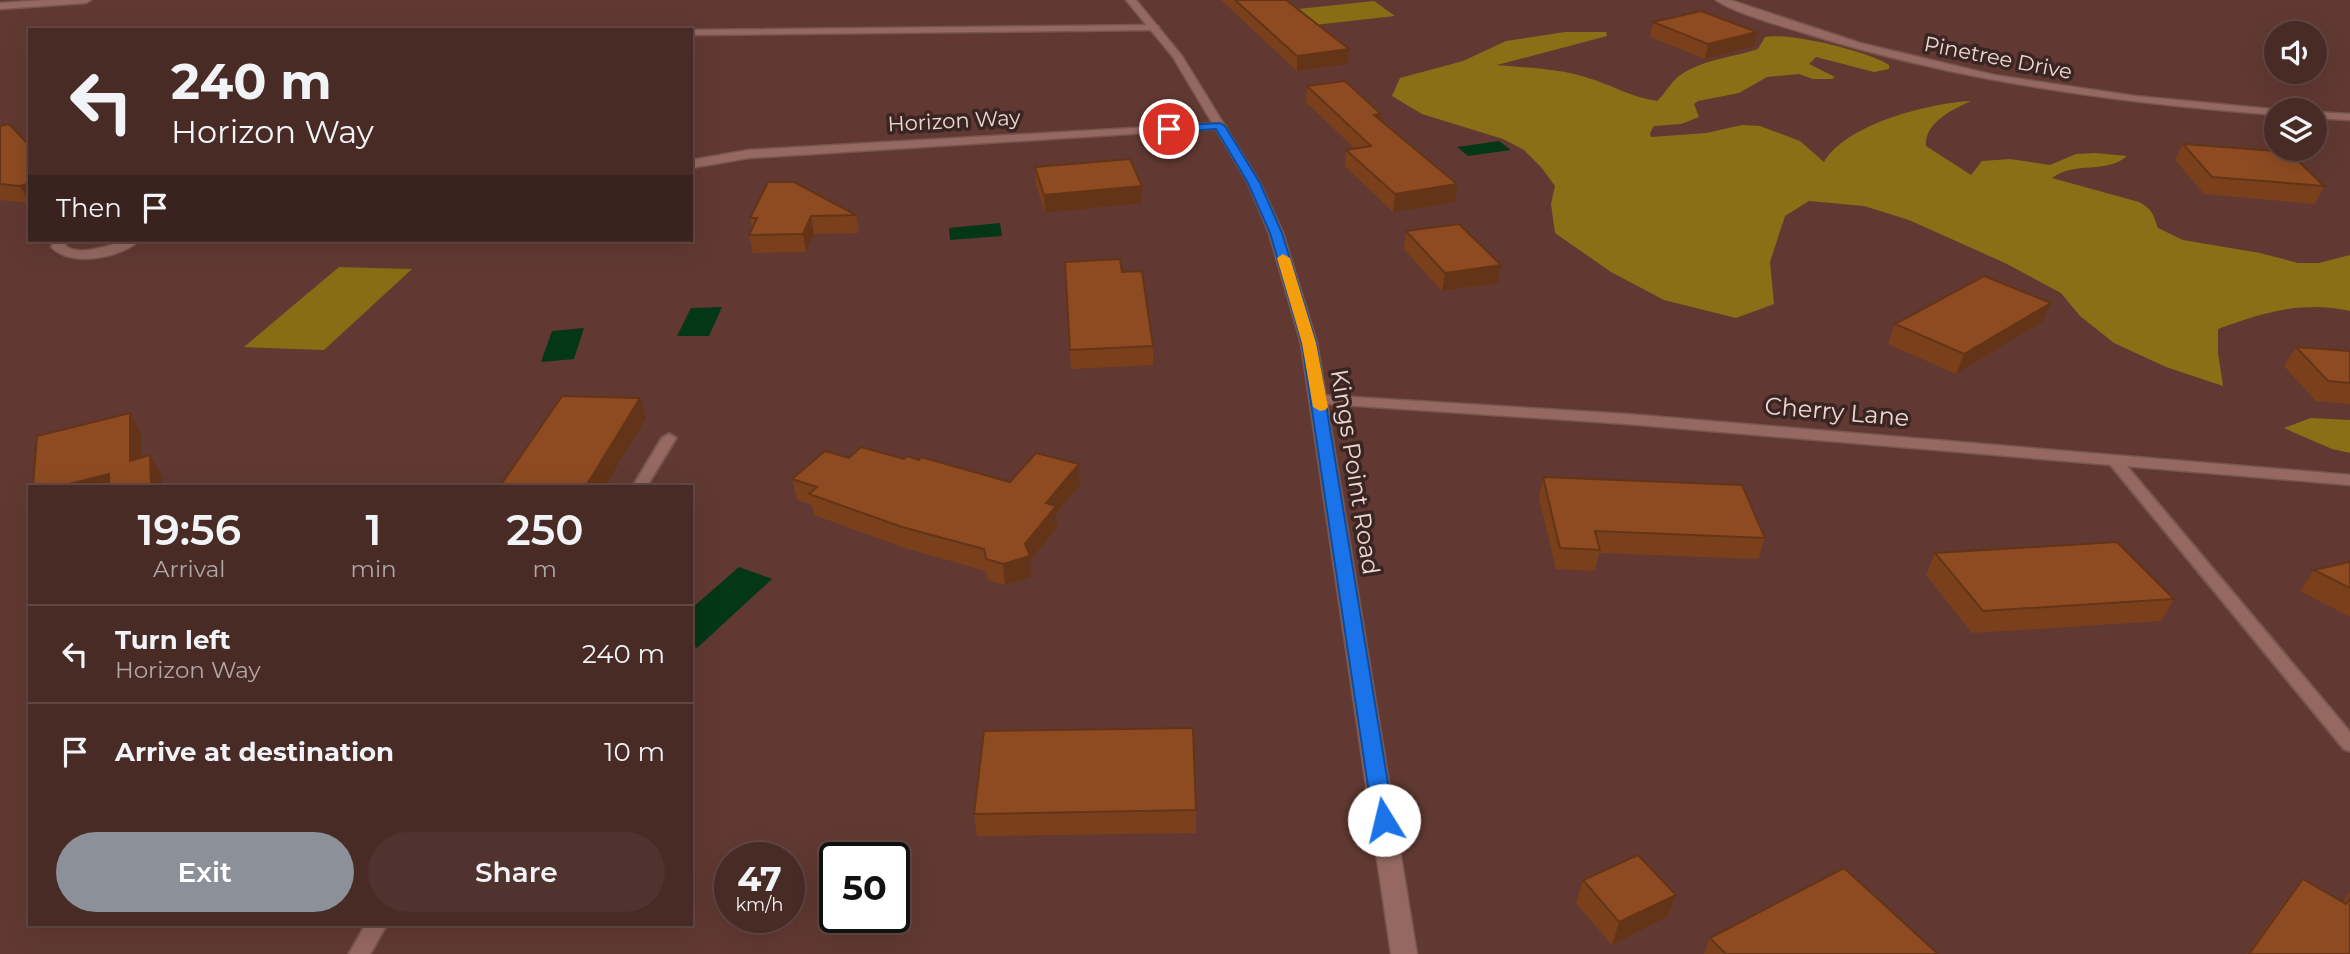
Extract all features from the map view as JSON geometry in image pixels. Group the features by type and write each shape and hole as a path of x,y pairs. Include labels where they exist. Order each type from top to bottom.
{"street":[{"path":"0,6 86,0"},
{"name":"Kings Point Road","path":"1131,0 1177,56 1254,183 1276,233 1309,343 1404,954"},
{"name":"Pinetree Drive","path":"1721,0 1805,32 1912,61 1983,76 2100,96 2264,112"},
{"path":"693,32 1154,27"},
{"path":"2327,116 2350,117"},
{"name":"Horizon Way","path":"693,164 749,155 1220,126"},
{"path":"61,242 58,247 62,251 82,254 128,242"},
{"name":"Cherry Lane","path":"1319,400 1627,419 2350,480"}],"lane":[{"path":"641,485 669,438"},
{"path":"2114,460 2350,744"},
{"path":"359,954 376,926"}],"shaded area":[{"path":"1374,1 1395,16 1297,27 1279,11"},
{"path":"1565,32 1606,32 1607,36 1497,65 1574,74 1657,101 1676,79 1688,70 1707,62 1758,49 1765,37 1792,37 1864,54 1889,65 1889,69 1874,72 1816,57 1809,64 1835,77 1813,79 1799,74 1767,77 1739,93 1698,101 1694,104 1699,117 1681,124 1654,126 1651,137 1706,133 1742,125 1760,126 1800,141 1824,162 1850,137 1890,118 1933,106 1971,101 1948,113 1935,124 1930,130 1926,146 1971,175 1982,161 2010,159 2050,165 2076,154 2127,156 2110,165 2070,170 2052,178 2139,202 2152,213 2158,228 2183,240 2260,253 2298,263 2319,263 2350,255 2350,311 2315,307 2282,310 2218,329 2223,386 2166,367 2114,343 2080,316 2061,293 2005,263 1909,220 1864,206 1809,201 1785,216 1770,262 1774,304 1736,318 1664,300 1611,272 1555,233 1551,204 1555,186 1524,150 1503,139 1422,114 1392,96 1400,78 1463,61 1506,41"},
{"path":"1499,141 1511,150 1468,156 1457,147"},
{"path":"1000,223 1002,236 950,240 949,228"},
{"path":"339,267 412,269 324,350 244,347"},
{"path":"722,307 709,336 677,336 691,308"},
{"path":"584,328 574,359 541,362 552,331"},
{"path":"2311,418 2350,420 2350,453 2332,449 2284,428"},
{"path":"739,567 772,579 697,648 693,646 693,607"}],"building":[{"path":"1235,0 1286,0 1349,49 1297,56"},
{"path":"1701,11 1757,32 1708,44 1653,22"},
{"path":"1345,81 1381,114 1374,115 1457,184 1395,194 1346,150 1371,146 1307,86"},
{"path":"9,124 28,143 28,184 20,186 0,184 0,126"},
{"path":"2183,144 2264,150 2264,161 2298,161 2324,186 2212,177"},
{"path":"1130,159 1142,186 1044,195 1035,167"},
{"path":"768,182 794,182 856,215 811,216 803,234 749,235 757,218 750,218"},
{"path":"1459,224 1501,265 1445,273 1406,231"},
{"path":"1120,259 1122,272 1142,271 1153,346 1070,350 1065,262"},
{"path":"1984,276 2051,303 1964,354 1895,324"},
{"path":"2296,347 2350,351 2350,383 2328,381"},
{"path":"562,396 640,398 587,485 501,485"},
{"path":"130,413 130,461 150,455 151,485 109,485 109,474 65,485 33,485 37,436"},
{"path":"861,447 904,459 907,456 919,460 921,457 1010,482 1036,453 1079,464 1046,503 1056,506 1025,544 1030,556 1003,564 986,559 984,549 902,527 809,494 817,487 792,479 825,451 849,458"},
{"path":"1543,477 1742,485 1765,538 1595,531 1600,550 1560,548"},
{"path":"2117,542 2174,599 1983,611 1935,553"},
{"path":"2350,562 2350,588 2314,570"},
{"path":"1193,728 1196,810 974,814 984,731"},
{"path":"1638,855 1676,895 1619,922 1583,880"},
{"path":"1844,868 1938,954 1726,954 1710,938"},
{"path":"2303,879 2346,904 2350,898 2350,954 2249,954"}],"slow traffic":[{"path":"1283,258 1309,343 1320,407"}],"route":[{"path":"1169,129 1220,126 1254,183 1276,233 1309,343 1384,820"}]}
